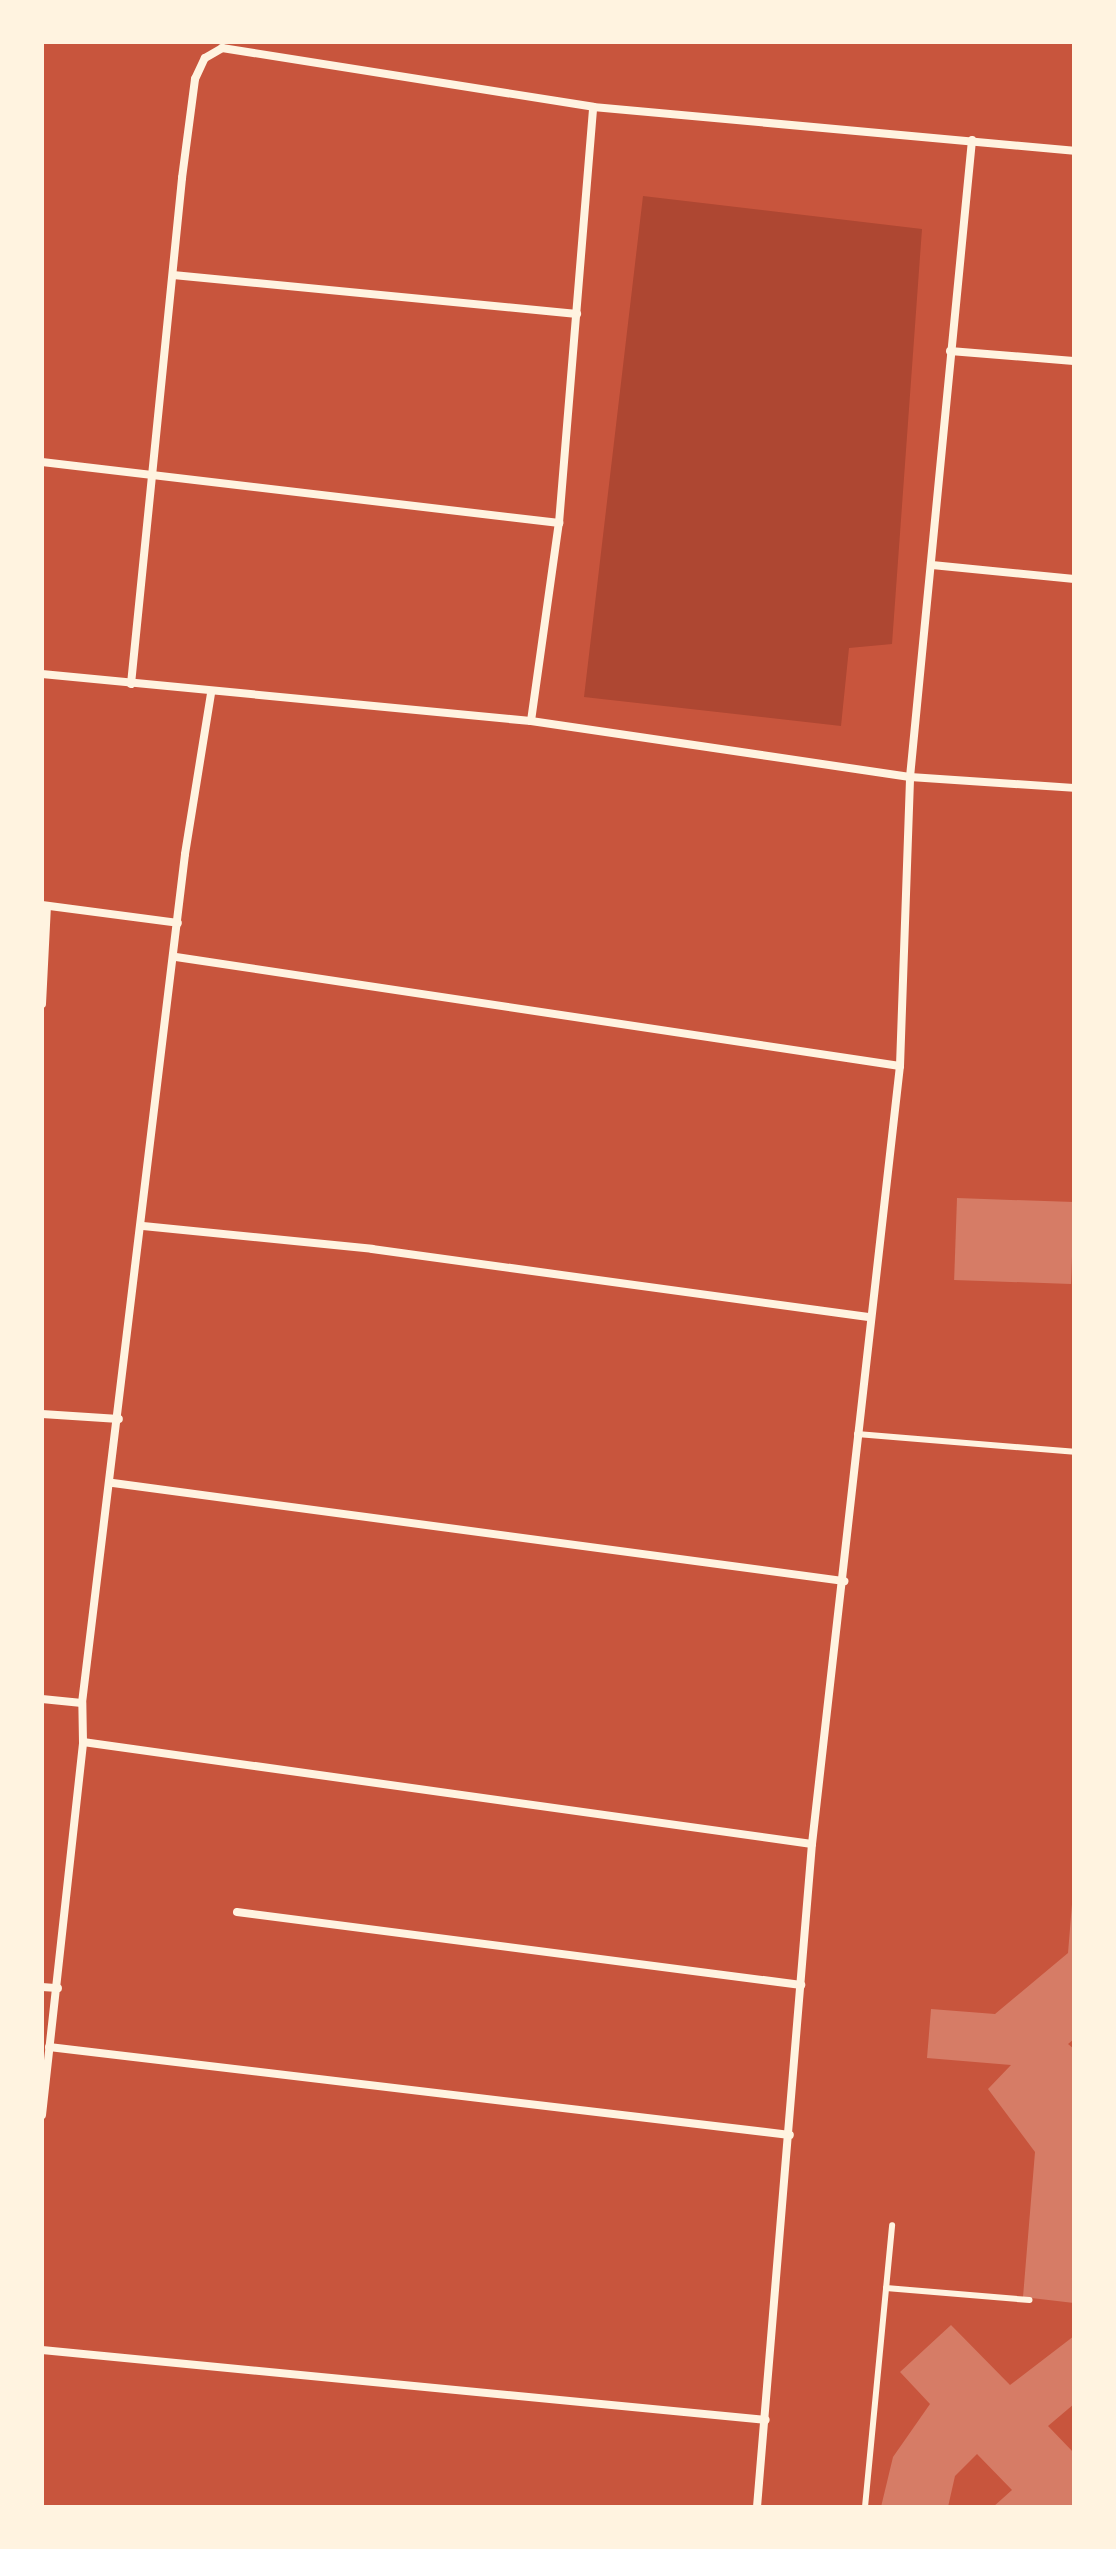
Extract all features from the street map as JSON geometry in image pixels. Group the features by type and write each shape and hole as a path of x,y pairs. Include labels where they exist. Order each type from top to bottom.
{"street":[{"path":"131,684 195,79 205,58 222,48 593,107 1074,151"},
{"path":"531,721 559,523 593,107"},
{"path":"757,2507 812,1844 844,1581 868,1317 900,1066 910,777 972,140"},
{"path":"173,275 577,314"},
{"path":"950,351 1074,361"},
{"path":"42,462 559,523"},
{"path":"932,565 1074,579"},
{"path":"42,674 211,693 531,721 910,777 1074,788"},
{"path":"42,2115 83,1742 82,1703 113,1483 178,923 211,693"},
{"path":"42,1004 45,905 178,923"},
{"path":"176,957 900,1066"},
{"path":"143,1226 372,1249 868,1317"},
{"path":"42,1414 119,1419"},
{"path":"113,1483 844,1581"},
{"path":"42,1699 82,1703"},
{"path":"83,1742 812,1844"},
{"path":"237,1912 801,1985"},
{"path":"42,1987 58,1988"},
{"path":"49,2047 790,2135"},
{"path":"42,2350 766,2420"}],"lane":[{"path":"857,1434 1074,1452"},
{"path":"865,2507 892,2225"},
{"path":"886,2288 1030,2300"}],"shaded area":[{"path":"643,196 922,229 892,644 849,648 841,726 584,697"}],"building":[{"path":"957,1198 1074,1202 1071,1284 954,1280"},
{"path":"1072,1904 1074,2039 1068,2044 1074,2049 1074,2303 1023,2297 1035,2152 988,2089 1011,2065 927,2058 931,2009 995,2014 1068,1953"},
{"path":"951,2325 1010,2385 1074,2336 1074,2404 1048,2426 1074,2453 1074,2507 993,2507 1012,2490 977,2454 955,2476 948,2507 881,2507 893,2457 930,2404 900,2372"}]}
